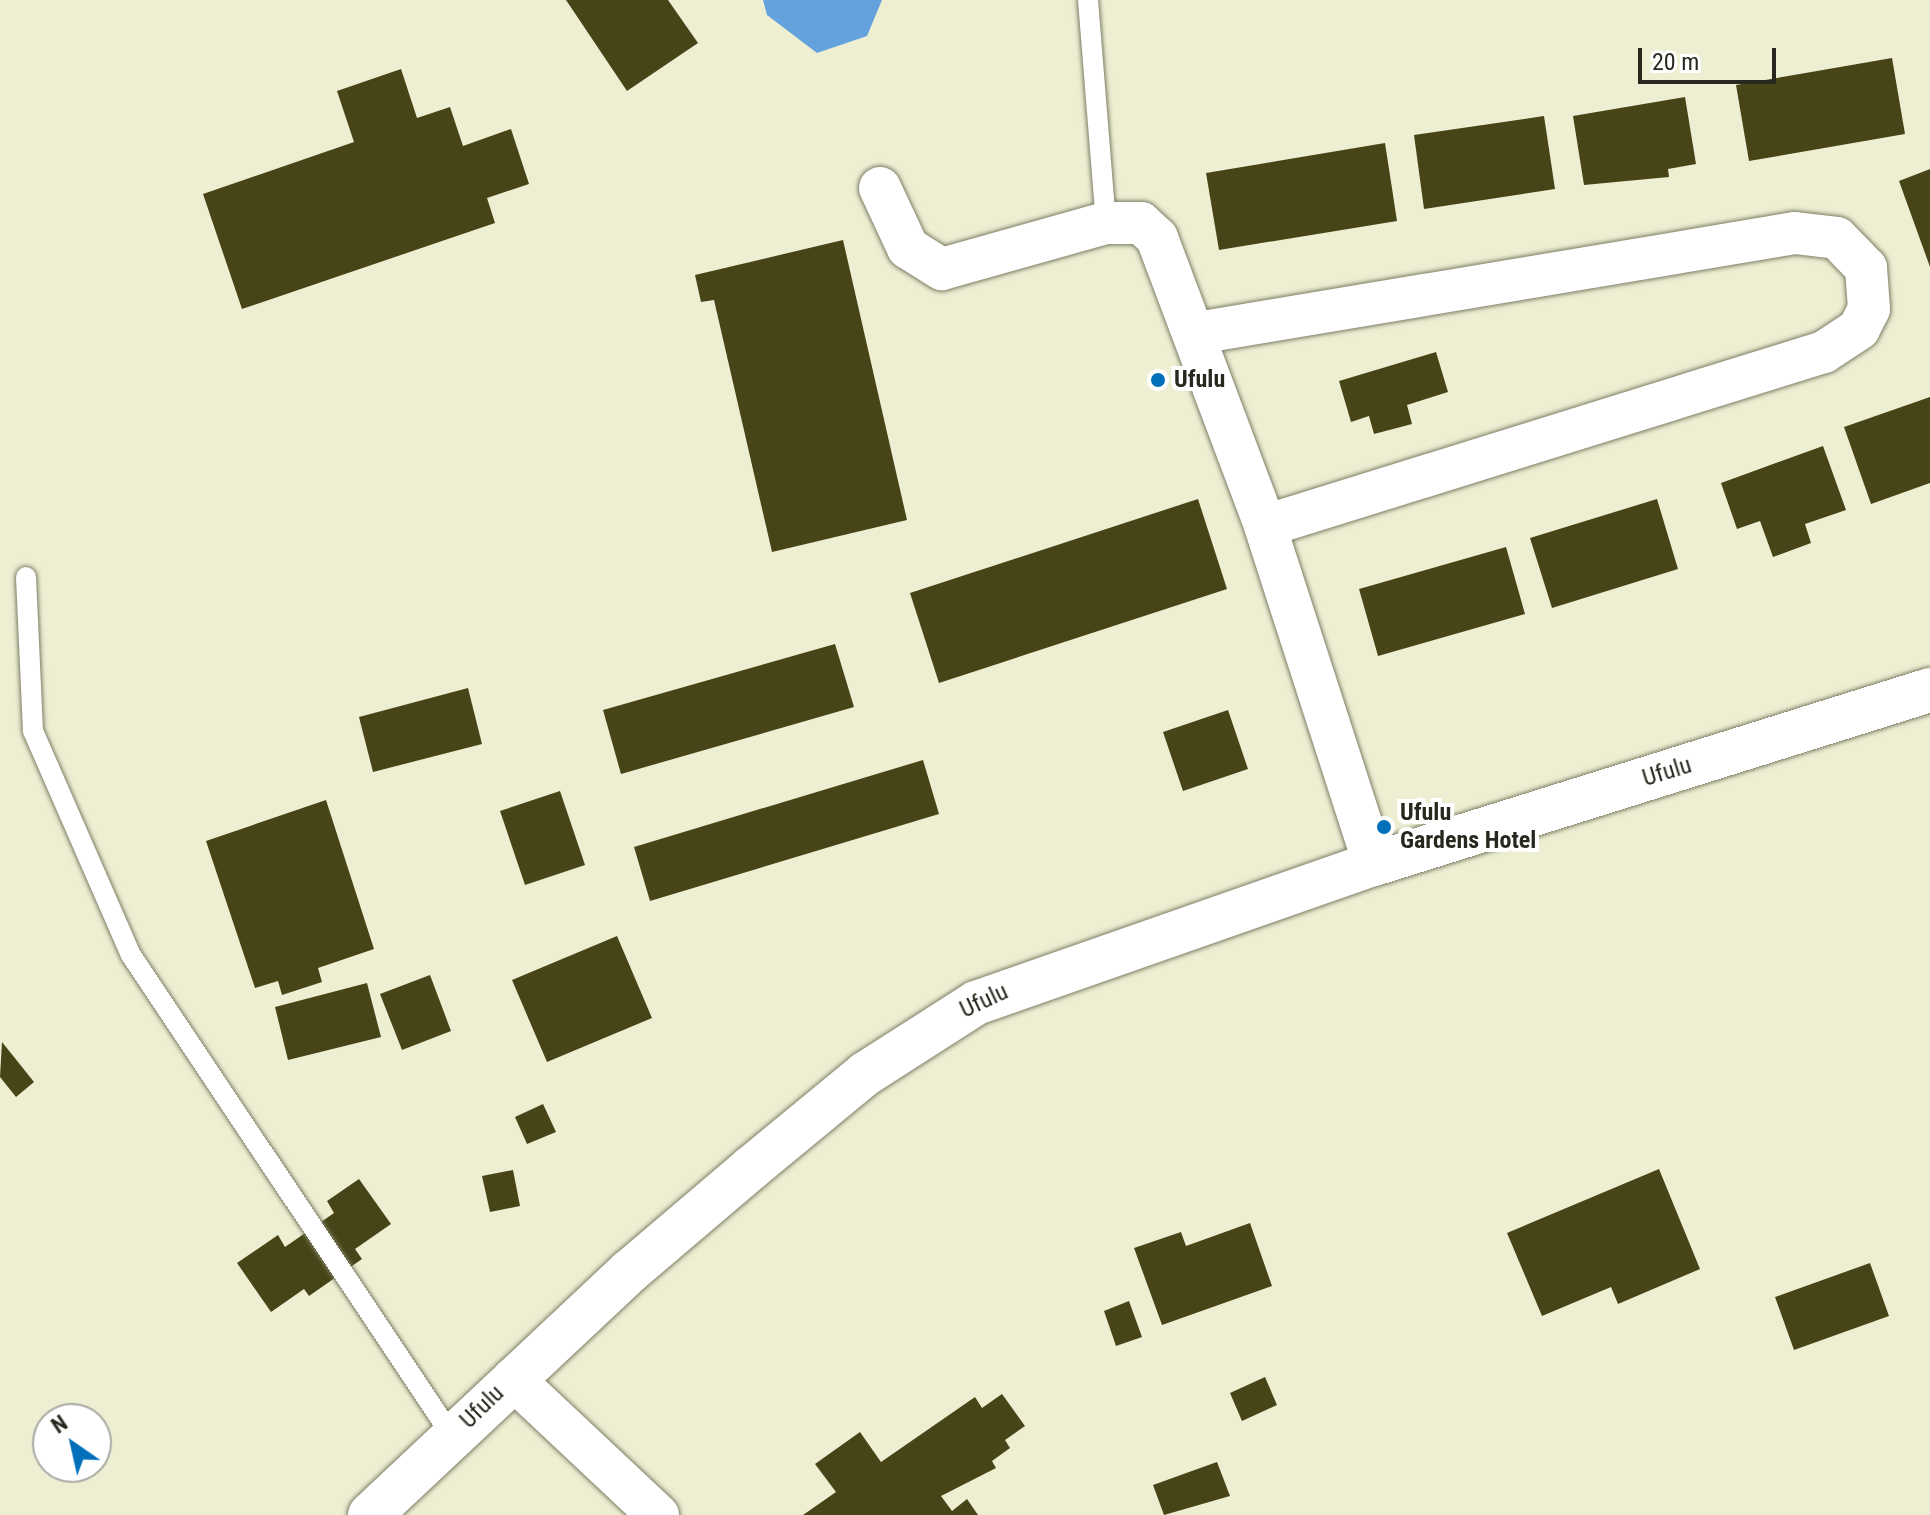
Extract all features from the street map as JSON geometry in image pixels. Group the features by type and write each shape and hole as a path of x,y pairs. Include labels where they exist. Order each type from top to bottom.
{"street":[{"path":"880,188 908,248 942,269 1106,223 1149,227 1197,333 1265,526 1374,864"},
{"path":"1197,333 1795,233 1837,238 1866,268 1869,309 1859,329 1834,348 1265,526"},
{"name":"Ufulu","path":"370,1515 513,1379 739,1178 924,1031 1027,982 1374,864 1930,690"},
{"path":"513,1379 658,1515"}],"lane":[{"path":"1088,0 1106,223"},
{"path":"26,577 33,731 131,955 452,1436"}],"water":[{"path":"763,0 882,0 867,36 817,53 767,15"}],"building":[{"path":"566,0 668,0 698,43 627,91"},
{"path":"1892,58 1905,134 1749,161 1736,85"},
{"path":"401,69 417,118 450,107 463,146 511,129 529,184 487,198 495,223 242,309 203,194 354,142 337,91"},
{"path":"1685,97 1696,164 1668,169 1669,177 1584,185 1573,116"},
{"path":"1544,116 1555,189 1424,209 1414,135"},
{"path":"1385,143 1397,221 1219,250 1206,173"},
{"path":"1930,169 1930,267 1899,181"},
{"path":"843,240 907,520 772,552 714,300 701,302 695,275"},
{"path":"1436,352 1448,392 1407,405 1412,424 1374,434 1369,416 1351,422 1339,381"},
{"path":"1930,397 1930,483 1871,504 1844,427"},
{"path":"1823,446 1846,510 1805,524 1811,543 1773,557 1760,521 1737,529 1721,483"},
{"path":"1198,499 1227,589 939,683 910,593"},
{"path":"1657,499 1678,569 1552,608 1530,538"},
{"path":"1506,547 1525,614 1378,656 1359,589"},
{"path":"835,644 854,707 621,774 603,710"},
{"path":"468,688 482,744 373,772 359,717"},
{"path":"1228,710 1248,769 1183,791 1163,732"},
{"path":"923,760 939,814 650,901 634,847"},
{"path":"560,791 585,865 525,885 500,811"},
{"path":"326,800 374,949 318,968 322,982 282,995 278,981 255,988 206,841"},
{"path":"617,936 652,1018 547,1062 512,980"},
{"path":"430,975 451,1031 402,1050 380,994"},
{"path":"367,983 381,1037 288,1060 275,1007"},
{"path":"2,1042 34,1082 16,1097 0,1077"},
{"path":"543,1104 556,1132 527,1144 515,1117"},
{"path":"1659,1169 1700,1269 1618,1304 1611,1287 1542,1316 1507,1233"},
{"path":"513,1170 520,1206 490,1212 482,1176"},
{"path":"359,1179 391,1224 355,1249 362,1259 309,1296 304,1289 271,1312 237,1263 278,1235 285,1247 334,1213 327,1201"},
{"path":"1250,1223 1272,1286 1162,1325 1134,1248 1181,1232 1186,1246"},
{"path":"1870,1263 1889,1316 1794,1350 1775,1297"},
{"path":"1129,1301 1142,1337 1116,1346 1104,1311"},
{"path":"1265,1377 1277,1405 1242,1421 1230,1393"},
{"path":"1002,1394 1025,1426 1005,1440 1010,1448 992,1461 996,1468 941,1496 952,1511 967,1499 978,1515 803,1515 836,1492 815,1464 860,1432 881,1462 975,1397 982,1408"},
{"path":"1217,1462 1230,1496 1164,1515 1153,1485"}],"place":[{"name":"Ufulu","path":"1158,380"},
{"name":"Ufulu Gardens Hotel","path":"1384,827"}]}
